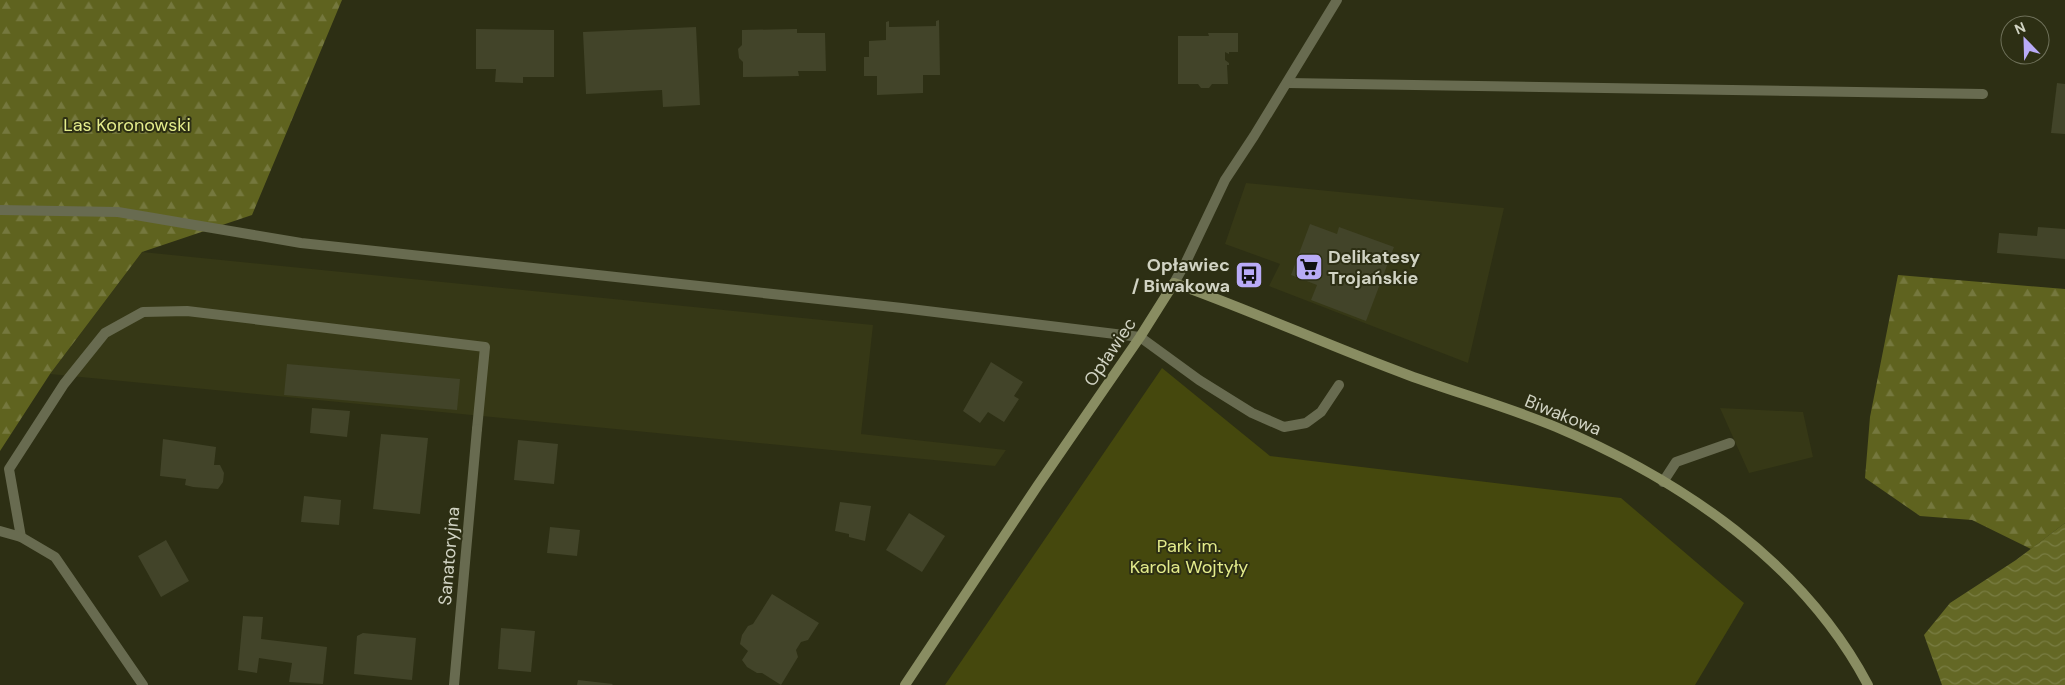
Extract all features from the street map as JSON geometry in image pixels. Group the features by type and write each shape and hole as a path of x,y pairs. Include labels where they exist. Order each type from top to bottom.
{"street":[{"name":"Opławiec","path":"905,685 1032,493 1140,337 1186,262 1225,180 1337,0"},
{"path":"1287,83 1982,94"},
{"path":"0,210 118,212 301,243 892,307 1140,337 1252,413 1284,427 1306,423 1321,412 1339,384"},
{"name":"Biwakowa","path":"1174,283 1408,375 1555,426 1602,448 1663,482 1729,524 1772,563 1824,618 1849,652 1868,685"},
{"name":"Sanatoryjna","path":"21,536 9,469 64,384 105,333 143,312 187,311 485,347 454,685"},
{"path":"1663,482 1676,462 1730,443"},
{"path":"0,531 21,536 55,557 143,685"}],"shaded area":[{"name":"Delikatesy Trojańskie","path":"1246,183 1504,208 1468,363 1269,286 1280,264 1225,244"},
{"path":"142,252 873,325 861,434 1006,450 995,466 50,374"},
{"path":"1720,408 1803,412 1813,457 1749,473"}],"green space":[{"name":"Las Koronowski","path":"0,0 342,0 252,215 142,252 50,374 0,451"},
{"path":"1898,275 2065,289 2065,523 2031,549 1972,520 1920,516 1865,478 1870,417"},
{"name":"Park im. Karola Wojtyły","path":"1162,368 1270,456 1621,498 1744,603 1695,685 945,685"}],"water":[{"path":"2065,523 2065,685 1942,685 1924,635 1950,603 2016,560"}],"building":[{"path":"939,20 940,75 923,75 923,93 877,95 877,76 864,76 864,57 869,57 869,41 886,40 886,22 889,21 889,27 936,26 936,21"},
{"path":"696,27 700,105 663,107 662,90 586,94 583,32"},
{"path":"476,29 554,30 554,77 523,77 523,83 495,82 496,69 476,69"},
{"path":"797,29 797,33 825,33 826,71 798,71 799,76 743,77 743,62 739,58 738,49 742,45 742,30"},
{"path":"1208,33 1238,33 1238,52 1229,52 1229,54 1225,52 1225,60 1229,63 1227,65 1228,84 1212,84 1209,88 1201,88 1198,84 1178,84 1178,36 1209,36"},
{"path":"2057,83 2065,84 2065,134 2051,133"},
{"path":"1310,224 1337,234 1339,227 1394,247 1366,321 1311,300 1317,285 1291,275"},
{"path":"2038,227 2065,229 2065,259 1997,253 1999,233 2037,236"},
{"path":"991,362 1023,382 1014,396 1019,399 1004,422 988,412 980,423 963,411"},
{"path":"287,364 460,379 457,410 284,395"},
{"path":"312,408 350,411 347,437 310,433"},
{"path":"381,434 428,438 420,514 373,509"},
{"path":"163,439 216,447 214,465 220,465 224,473 223,482 218,489 193,487 185,485 186,479 160,476"},
{"path":"518,440 558,444 554,484 514,480"},
{"path":"304,496 341,500 339,525 301,522"},
{"path":"840,502 871,506 865,541 849,537 849,534 835,531"},
{"path":"909,513 945,536 922,572 886,550"},
{"path":"550,527 580,530 577,556 547,553"},
{"path":"166,540 189,581 161,597 138,556"},
{"path":"772,594 819,623 808,640 801,642 796,650 798,657 781,685 762,673 757,673 747,667 742,660 748,651 740,644 742,635 748,626 753,624"},
{"path":"243,616 263,617 261,639 327,647 323,684 289,682 292,663 259,658 257,673 238,670"},
{"path":"501,628 535,631 531,672 498,669"},
{"path":"363,633 416,638 412,680 354,674 357,636"},
{"path":"578,680 613,684 577,685"}],"place":[{"name":"Delikatesy Trojańskie","path":"1309,267"},
{"name":"Opławiec / Biwakowa","path":"1249,275"}]}
